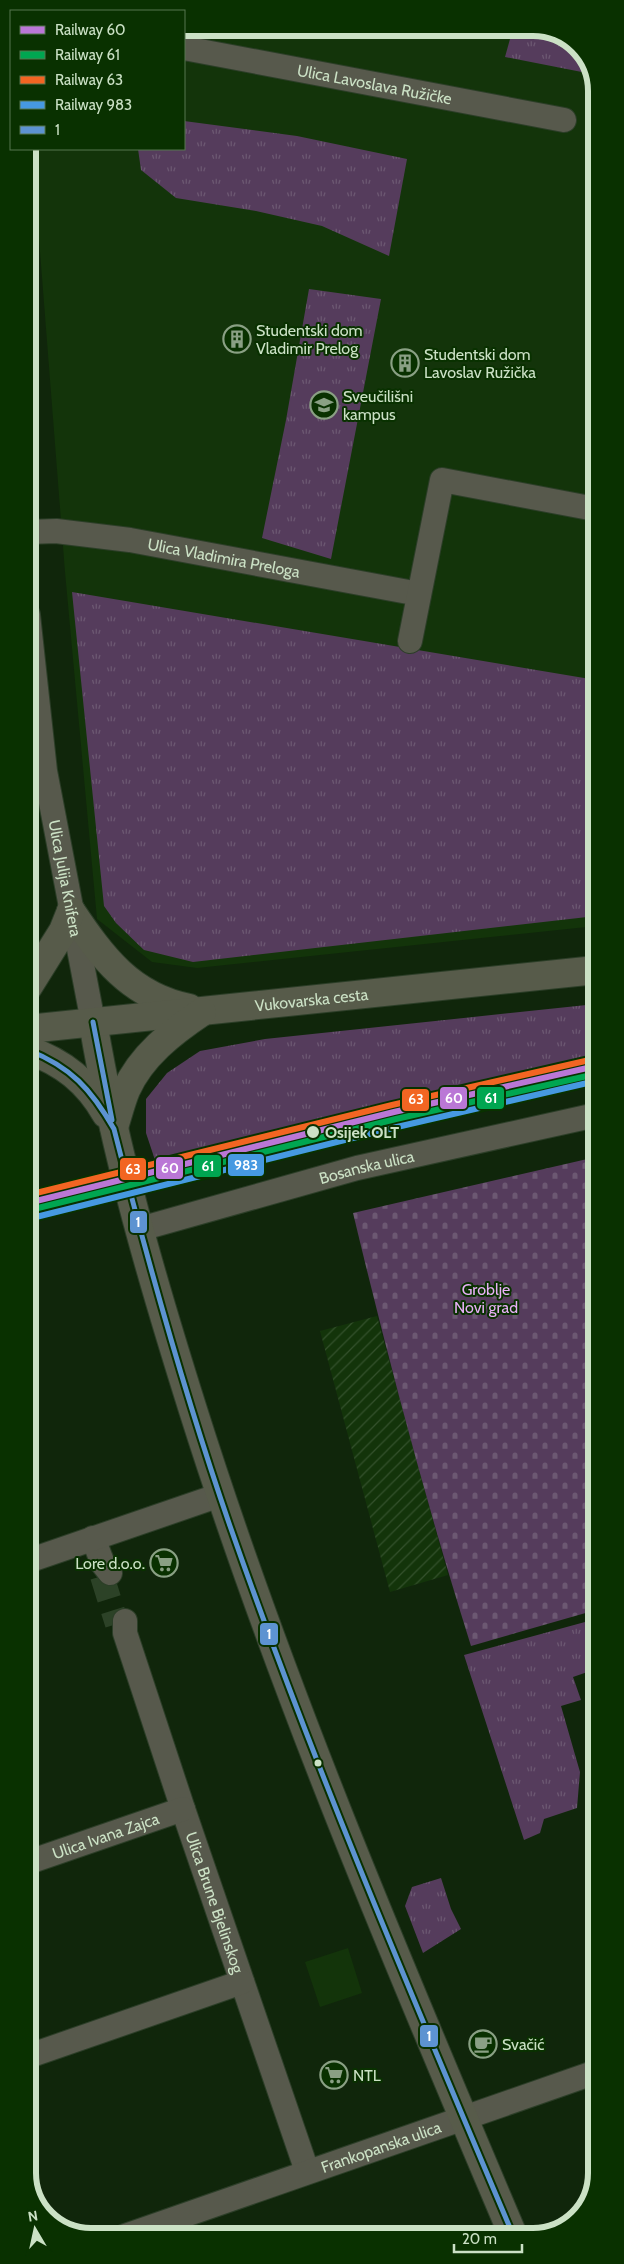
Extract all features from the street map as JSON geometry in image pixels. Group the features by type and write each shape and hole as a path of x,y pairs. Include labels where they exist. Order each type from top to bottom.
{"main road":[{"path":"36,974 63,931 71,911"},
{"path":"71,911 94,945 129,983 175,1005 203,1011"},
{"name":"Vukovarska cesta","path":"36,1028 588,971"},
{"path":"114,1129 126,1089 142,1064 172,1033 203,1011"},
{"path":"93,1022 114,1129 140,1229 175,1354 220,1495 369,1894 510,2228"},
{"path":"36,1053 66,1068 85,1084 98,1100 114,1129"}],"street":[{"name":"Ulica Lavoslava Ružičke","path":"185,48 564,120"},
{"path":"410,641 442,480 588,507"},
{"name":"Ulica Vladimira Preloga","path":"36,532 56,531 130,540 419,594"},
{"name":"Ulica Julija Knifera","path":"36,688 45,771 93,1022"},
{"name":"Bosanska ulica","path":"140,1229 357,1168 588,1116"},
{"path":"36,1557 220,1495"},
{"path":"93,1538 105,1571"},
{"name":"Ulica Brune Bjelinskog","path":"123,1626 183,1809 308,2172"},
{"name":"Ulica Ivana Zajca","path":"36,1860 183,1809"},
{"path":"36,2054 242,1982"},
{"name":"Frankopanska ulica","path":"148,2228 588,2075"}],"shaded area":[{"name":"Sveučilišni kampus","path":"185,36 536,36 554,40 569,50 585,74 588,91 588,927 197,968 152,962 97,919 65,572 36,200 36,150 185,150"},
{"path":"377,1316 448,1575 390,1592 320,1331"},
{"path":"348,1948 362,1993 320,2007 305,1962"}],"green space":[{"path":"511,36 543,37 554,40 569,50 584,72 505,57"},
{"path":"185,121 297,136 407,159 389,256 322,226 256,211 176,198 141,170 138,150 185,150"},
{"path":"309,289 381,299 331,559 262,538 286,420"},
{"path":"72,592 588,679 588,917 193,962 144,950 116,923 104,906"},
{"path":"588,1005 588,1065 467,1091 157,1166 146,1133 146,1099 167,1073 200,1051 265,1039"},
{"name":"Groblje Novi grad","path":"588,1159 588,1612 471,1646 438,1539 408,1431 353,1213"},
{"path":"588,1621 588,1672 573,1677 581,1700 561,1706 580,1772 577,1808 544,1819 540,1833 524,1840 464,1655"},
{"path":"441,1878 451,1909 461,1929 423,1953 405,1906 412,1887"}],"tunnel":[{"path":"102,1576 117,1624"}],"rail line":[{"name":"63","path":"36,1193 392,1105 588,1060"},
{"name":"60","path":"36,1201 394,1112 588,1068"},
{"name":"61","path":"36,1209 396,1119 588,1076"},
{"name":"983","path":"36,1217 397,1127 588,1083"}],"transit line":[{"name":"1","path":"93,1022 112,1120"},
{"name":"1","path":"36,1054 56,1064 78,1081 97,1102 114,1129 182,1379 213,1477 262,1616 330,1795 510,2228"}],"place":[{"name":"Studentski dom Vladimir Prelog","path":"237,339"},
{"name":"Studentski dom Lavoslav Ružička","path":"405,363"},
{"name":"Sveučilišni kampus","path":"324,405"},
{"name":"Osijek OLT","path":"313,1132"},
{"name":"Lore d.o.o.","path":"164,1563"},
{"name":"Svačić","path":"483,2044"},
{"name":"NTL","path":"334,2075"}]}
